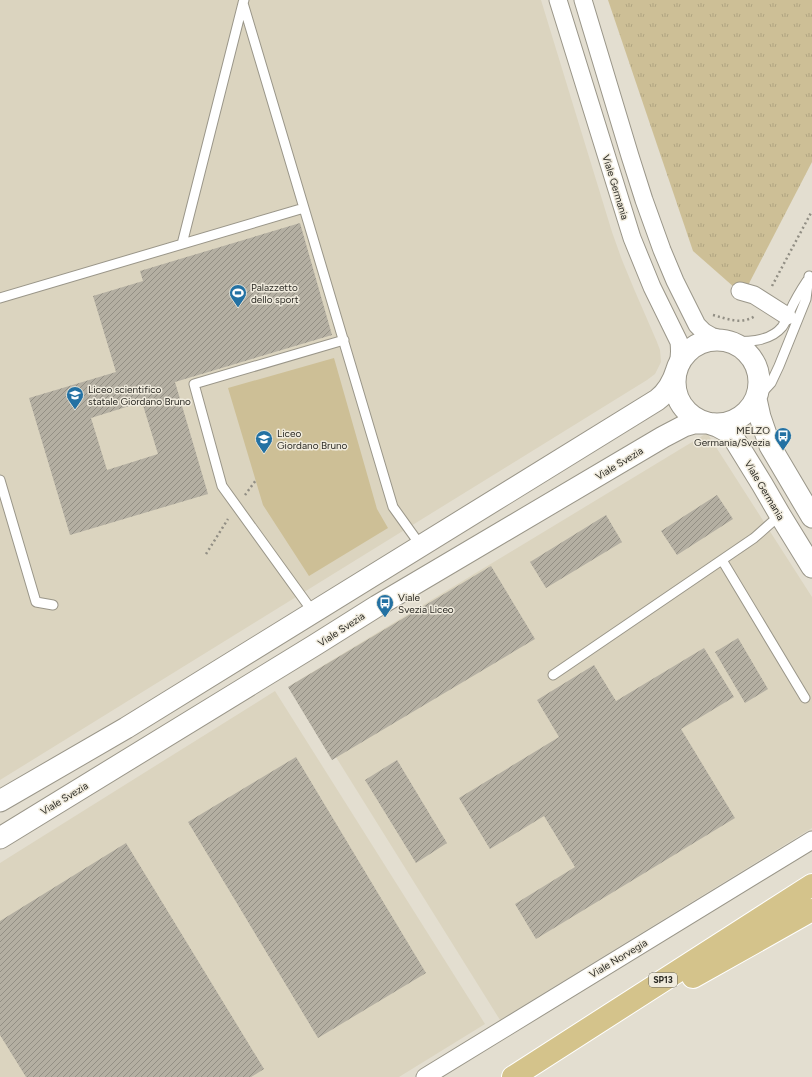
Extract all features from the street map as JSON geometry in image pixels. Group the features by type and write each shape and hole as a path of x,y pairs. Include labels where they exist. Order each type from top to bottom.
{"main road":[{"name":"SP13","path":"513,1077 812,885"},
{"name":"SP13","path":"513,1077 812,910"}],"street":[{"name":"Viale Germania","path":"558,0 632,238 652,287 680,348 680,358 677,369"},
{"path":"583,0 644,200 675,282 697,325 704,332 711,336 736,344 746,351 757,368 759,379 758,392 753,405 748,411 737,419 724,424 708,423 691,415 680,402 675,386 677,369"},
{"path":"740,291 754,295 792,320"},
{"path":"0,801 126,728 657,400 667,391 683,357 689,351 695,346 709,340 726,341"},
{"path":"756,398 760,417 770,446 812,517"},
{"name":"Viale Germania","path":"708,423 728,432 733,437 812,567"},
{"name":"Viale Svezia","path":"0,838 377,606 649,445 689,424 708,423"},
{"name":"Viale Norvegia","path":"425,1077 812,840"}],"lane":[{"path":"244,1 393,507 421,546"},
{"path":"182,244 244,1"},
{"path":"0,298 304,208"},
{"path":"726,341 745,341 766,338 775,334 792,320"},
{"path":"756,398 771,383 779,366 792,320"},
{"path":"313,612 222,486 194,384 344,340"},
{"path":"0,480 36,602 53,605"},
{"path":"553,675 754,538 780,515"},
{"path":"722,560 806,698"}],"shaded area":[{"name":"Liceo Giordano Bruno","path":"0,0 541,0 612,232 622,260 657,342 660,350 661,362 655,374 647,380 0,780"},
{"path":"707,433 812,597 812,828 500,1020 291,685"},
{"path":"275,691 485,1024 399,1077 0,1077 0,863"}],"green space":[{"path":"608,0 812,0 812,162 743,295 693,251"},
{"path":"334,358 377,509 388,528 309,576 263,505 228,388"}],"building":[{"path":"300,223 332,335 175,382 208,494 70,535 29,398 116,372 93,296 143,281 140,271","holes":["142,402 158,454 107,470 91,418"]},
{"path":"717,495 733,519 677,555 661,531"},
{"path":"606,515 622,542 546,588 530,562"},
{"path":"491,566 535,639 332,760 288,687"},
{"path":"738,638 768,689 745,703 715,652"},
{"path":"704,648 734,697 681,729 735,818 536,939 515,904 575,867 544,816 490,849 459,798 559,737 537,700 594,665 616,701"},
{"path":"296,757 426,973 318,1038 188,822"},
{"path":"397,760 447,843 416,863 365,780"},
{"path":"126,843 264,1069 251,1077 26,1077 0,1035 0,921"}],"place":[{"name":"Palazzetto dello sport","path":"238,308"},
{"name":"Liceo scientifico statale Giordano Bruno","path":"75,410"},
{"name":"MELZO Germania/Svezia","path":"783,451"},
{"name":"Liceo Giordano Bruno","path":"264,454"},
{"name":"Viale Svezia Liceo","path":"385,618"}]}
